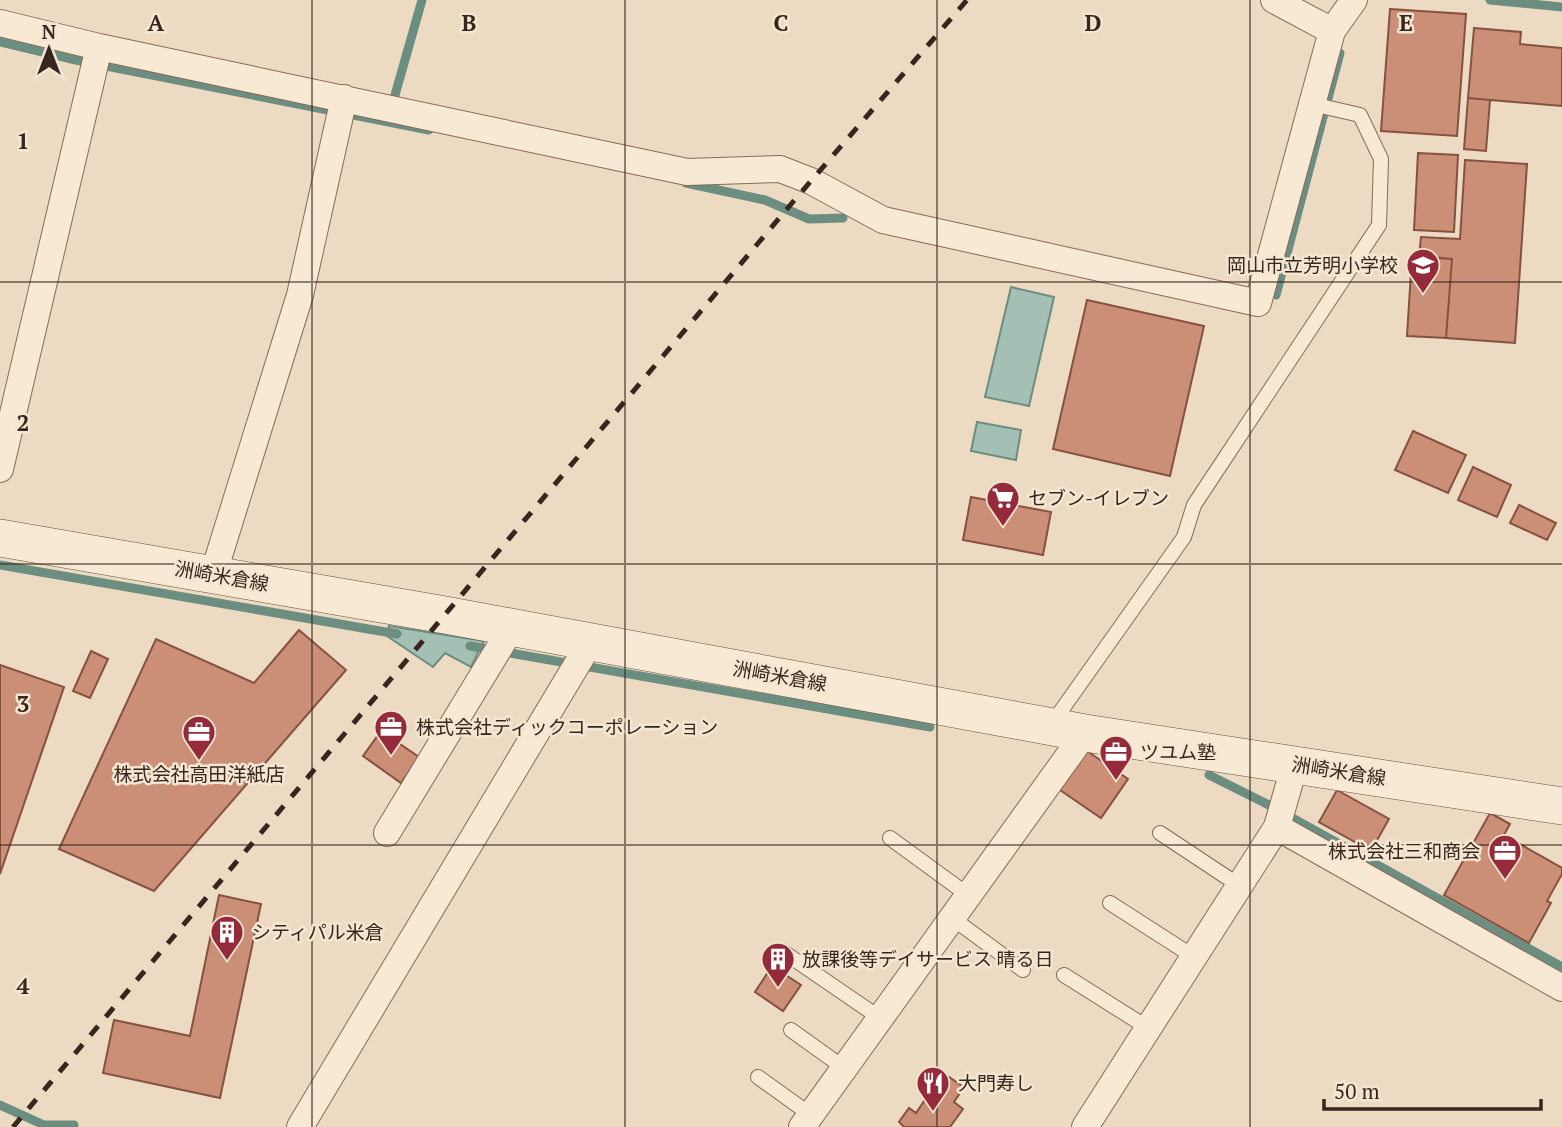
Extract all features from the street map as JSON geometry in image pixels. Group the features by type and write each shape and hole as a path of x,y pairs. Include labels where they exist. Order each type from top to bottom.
{"main road":[{"name":"洲崎米倉線","path":"0,538 214,575 503,641 583,656 1562,806"}],"street":[{"path":"1274,0 1332,31"},
{"path":"0,23 97,58 341,108 688,172 780,169 811,181 883,220 1258,303 1320,106 1332,31 1354,0"},
{"path":"0,469 97,58"},
{"path":"214,575 300,295 341,108"},
{"path":"387,833 503,641"},
{"path":"300,1127 583,656"},
{"path":"806,1121 1085,733"},
{"path":"1085,1127 1240,886 1280,818 1295,764"},
{"path":"1280,818 1562,988"}],"lane":[{"path":"1050,726 1184,537 1194,505 1379,225 1381,159 1360,115 1320,106"},
{"path":"1160,833 1240,886"},
{"path":"890,838 968,895"},
{"path":"1110,903 1194,957"},
{"path":"953,918 1023,970"},
{"path":"782,951 880,1018"},
{"path":"1064,975 1148,1028"},
{"path":"791,1030 844,1068"},
{"path":"758,1077 806,1121"}],"shaded area":[{"path":"1011,287 1054,297 1029,406 985,397"},
{"path":"977,422 1021,430 1016,460 971,451"},
{"path":"389,626 484,641 471,667 445,653 433,667 387,636"}],"building":[{"path":"1390,9 1466,14 1457,136 1381,131"},
{"path":"1474,28 1521,32 1520,44 1562,48 1562,106 1468,98"},
{"path":"1468,98 1490,100 1486,151 1464,149"},
{"path":"1418,153 1458,155 1454,232 1414,230"},
{"path":"1465,160 1527,164 1515,343 1446,338 1452,259 1419,256 1421,237 1460,239"},
{"path":"1412,256 1452,259 1446,338 1407,336"},
{"path":"1087,300 1204,326 1170,476 1053,449"},
{"path":"1413,431 1466,455 1448,493 1395,470"},
{"path":"1473,467 1511,485 1497,517 1458,500"},
{"path":"971,497 1051,512 1043,555 963,540"},
{"path":"1519,505 1556,523 1547,540 1510,523"},
{"path":"299,630 346,670 154,891 59,849 156,639 254,683"},
{"path":"91,651 108,659 90,698 73,691"},
{"path":"0,665 64,687 0,874"},
{"path":"381,731 419,757 401,783 363,756"},
{"path":"1087,751 1128,779 1101,818 1060,790"},
{"path":"1337,790 1389,819 1371,851 1319,822"},
{"path":"1490,813 1510,824 1504,835 1562,868 1562,874 1547,901 1551,903 1529,943 1444,895"},
{"name":"シティパル米倉","path":"219,895 261,904 220,1098 103,1073 114,1020 190,1036"},
{"name":"放課後等デイサービス 晴る日","path":"772,966 801,985 783,1011 755,992"},
{"path":"943,1073 964,1087 954,1102 963,1109 950,1127 904,1127 899,1122 909,1108 916,1113"}],"waterway":[{"path":"393,102 422,0"},
{"path":"1490,0 1562,7"},
{"path":"0,42 76,60 429,130"},
{"path":"1276,295 1340,53"},
{"path":"686,183 765,200 809,219 843,218"},
{"path":"0,565 397,634"},
{"path":"470,646 930,727"},
{"path":"1209,775 1267,804 1562,967"},
{"path":"0,1105 44,1125 74,1125"}],"railway":[{"path":"13,1127 792,203 967,0"}],"place":[{"name":"岡山市立芳明小学校","path":"1423,295"},
{"name":"セブン-イレブン","path":"1003,528"},
{"name":"株式会社ディックコーポレーション","path":"391,757"},
{"name":"株式会社高田洋紙店","path":"199,762"},
{"name":"ツユム塾","path":"1116,782"},
{"name":"株式会社三和商会","path":"1505,881"},
{"name":"シティパル米倉","path":"227,962"},
{"name":"放課後等デイサービス 晴る日","path":"778,989"},
{"name":"大門寿し","path":"933,1113"}]}
